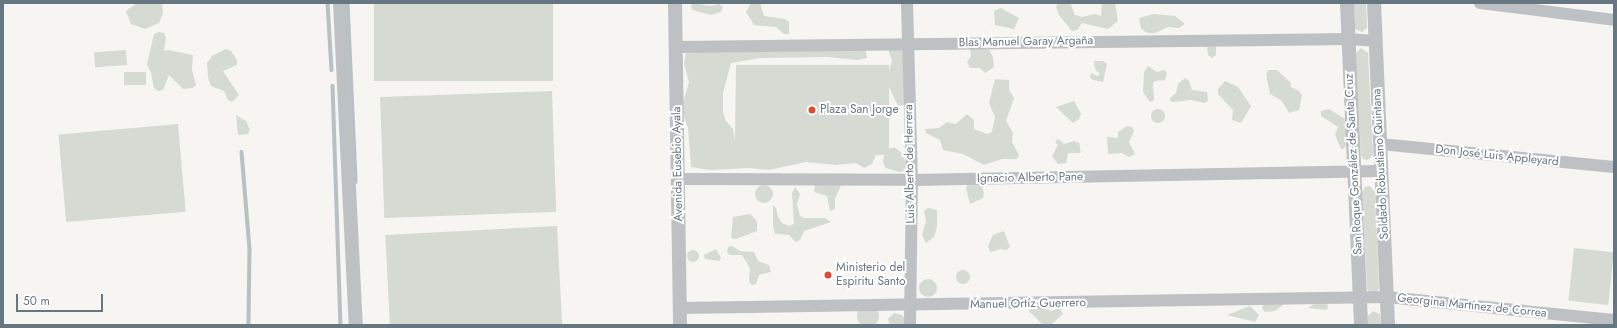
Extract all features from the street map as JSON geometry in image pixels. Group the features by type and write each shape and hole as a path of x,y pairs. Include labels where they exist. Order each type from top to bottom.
{"street":[{"path":"340,3 356,325"},
{"name":"Avenida Eusebio Ayala","path":"675,3 677,47 680,325"},
{"name":"Luis Alberto de Herrera","path":"907,3 912,180 910,325"},
{"name":"San Roque González de Santa Cruz","path":"1346,3 1361,325"},
{"name":"Soldado Robustiano Quintana","path":"1374,3 1381,171 1382,297 1388,325"},
{"path":"1480,3 1614,20"},
{"name":"Blas Manuel Garay Argaña","path":"677,47 907,43 1348,39 1375,41"},
{"name":"Don José Luis Appleyard","path":"1380,144 1614,167"},
{"name":"Ignacio Alberto Pane","path":"679,179 912,180 1381,171"},
{"name":"Manuel Ortíz Guerrero","path":"680,308 1360,299 1382,297"},
{"name":"Georgina Martínez de Correa","path":"1382,297 1614,320"}],"shaded area":[{"path":"137,3 162,3 163,13 159,23 145,29 131,24 126,11"},
{"path":"374,3 553,3 553,81 374,81"},
{"path":"695,3 710,6 719,4 723,7 721,12 711,15 692,10 691,5"},
{"path":"751,3 760,3 764,16 785,19 789,22 789,34 784,34 776,27 754,25 746,12"},
{"path":"1058,3 1070,3 1075,15 1082,17 1095,14 1101,16 1102,3 1115,3 1118,21 1108,29 1082,23 1077,30 1072,31 1059,15 1056,7"},
{"path":"1354,3 1366,3 1367,28 1362,32 1355,29"},
{"path":"1001,8 1019,18 1014,29 995,25 994,11"},
{"path":"1154,14 1175,16 1185,24 1179,28 1168,27 1155,33 1148,33 1141,29 1139,18"},
{"path":"159,32 164,33 166,38 164,51 168,50 193,55 192,70 196,85 193,88 183,89 169,75 163,90 158,91 154,88 151,73 147,64 154,34"},
{"path":"886,43 902,46 908,104 898,106 889,87 889,149 894,147 902,153 907,167 904,171 900,172 886,168 883,162 884,155 876,155 872,164 864,168 856,163 836,165 806,162 769,170 750,168 710,170 691,167 688,128 681,109 689,82 684,64 687,46 865,48 867,58 857,60 828,57 760,58 731,63 723,93 723,112 726,121 733,129 735,141 736,65 889,65 889,71 892,61"},
{"path":"987,45 993,57 994,67 985,73 980,68 970,68 967,62 971,56 970,49"},
{"path":"1207,45 1216,46 1216,55 1212,58 1208,55"},
{"path":"1361,48 1368,53 1373,155 1368,160 1363,159 1361,155 1356,53"},
{"path":"226,49 231,51 237,60 237,65 223,71 239,95 232,102 228,100 224,91 211,86 208,77 207,63 212,56"},
{"path":"126,50 127,65 95,67 94,52"},
{"path":"1094,61 1103,61 1107,64 1103,82 1093,80 1090,77 1091,73 1097,76 1100,74 1095,69"},
{"path":"1148,66 1157,72 1164,70 1167,73 1165,80 1155,81 1153,84 1154,100 1150,102 1143,92 1144,72"},
{"path":"1268,70 1277,70 1290,82 1291,87 1299,91 1302,95 1299,110 1289,113 1282,101 1270,94 1266,74"},
{"path":"124,72 146,72 146,85 124,85"},
{"path":"1185,78 1189,81 1192,90 1207,92 1208,101 1204,103 1191,100 1172,102 1169,99 1176,93 1178,84"},
{"path":"995,79 1009,80 1009,90 1014,98 1006,121 1013,133 1012,142 1019,155 1017,159 1002,159 984,165 963,154 943,150 940,140 926,133 925,129 939,128 947,122 956,124 967,114 974,120 974,129 987,134 992,132 995,117 989,103"},
{"path":"1225,81 1238,87 1251,106 1241,123 1232,120 1233,110 1218,94 1218,89"},
{"path":"552,91 556,212 384,218 380,97"},
{"path":"1074,101 1081,114 1079,119 1073,123 1056,107"},
{"path":"1155,109 1161,109 1165,113 1165,119 1161,123 1155,123 1151,119 1151,113"},
{"path":"1329,109 1345,119 1347,145 1343,149 1341,149 1335,135 1338,127 1321,116 1321,111"},
{"path":"236,115 246,121 250,130 248,134 238,135"},
{"path":"178,124 186,212 66,222 58,134"},
{"path":"1127,126 1132,127 1134,131 1129,142 1135,154 1129,157 1122,153 1108,154 1107,137 1118,138 1118,132"},
{"path":"1058,139 1064,144 1074,141 1079,143 1081,153 1068,153 1066,163 1058,164 1052,156 1058,145 1055,142"},
{"path":"969,181 981,182 984,193 983,198 970,204 966,188"},
{"path":"842,183 835,199 835,209 830,211 827,196 814,192 815,184"},
{"path":"760,185 768,185 773,190 771,201 768,203 760,203 755,198 755,190"},
{"path":"1370,186 1375,192 1379,288 1377,292 1369,292 1367,289 1362,192 1365,187"},
{"path":"795,187 800,194 797,204 800,216 804,218 825,218 831,222 804,231 800,240 796,242 789,235 775,234 773,226 773,205 776,208 778,217 782,223 789,226 794,224 792,193"},
{"path":"928,208 937,210 937,227 934,237 926,243 922,235 926,221 924,211"},
{"path":"750,214 757,221 757,231 736,239 731,238 733,217"},
{"path":"557,226 562,325 390,325 385,235"},
{"path":"1004,231 1010,247 1006,250 1001,249 990,252 988,246 993,235"},
{"path":"732,246 740,251 754,252 758,261 769,265 771,272 759,275 756,284 752,285 749,281 750,268 742,255 730,255 727,252 728,247"},
{"path":"1574,248 1614,252 1608,305 1568,301"},
{"path":"716,249 721,258 719,261 705,259 704,255"},
{"path":"695,250 698,251 698,261 691,262 688,261 687,254 688,251"},
{"path":"963,270 968,272 970,277 968,282 963,284 958,282 956,277 958,272"},
{"path":"928,279 934,282 937,288 934,294 928,297 922,294 919,288 922,282"},
{"path":"1265,300 1283,303 1283,305 1275,311 1265,312 1262,308"},
{"path":"1319,301 1328,305 1327,310 1308,308"},
{"path":"868,305 872,306 878,312 878,320 872,326 868,327 864,326 858,320 857,316 858,312 864,306"},
{"path":"1250,306 1259,315 1255,322 1227,315"},
{"path":"1041,307 1051,311 1060,308 1063,314 1051,325 1042,324 1028,310"},
{"path":"1373,311 1380,314 1381,325 1368,325 1368,316"},
{"path":"894,313 902,315 909,325 890,325 888,319"}],"waterway":[{"path":"328,3 332,70"},
{"path":"348,3 356,182"},
{"path":"333,86 341,325"},
{"path":"242,152 250,250 249,325"}],"place":[{"name":"Plaza San Jorge","path":"812,110"},
{"name":"Ministerio del Espiritu Santo","path":"828,275"}]}
